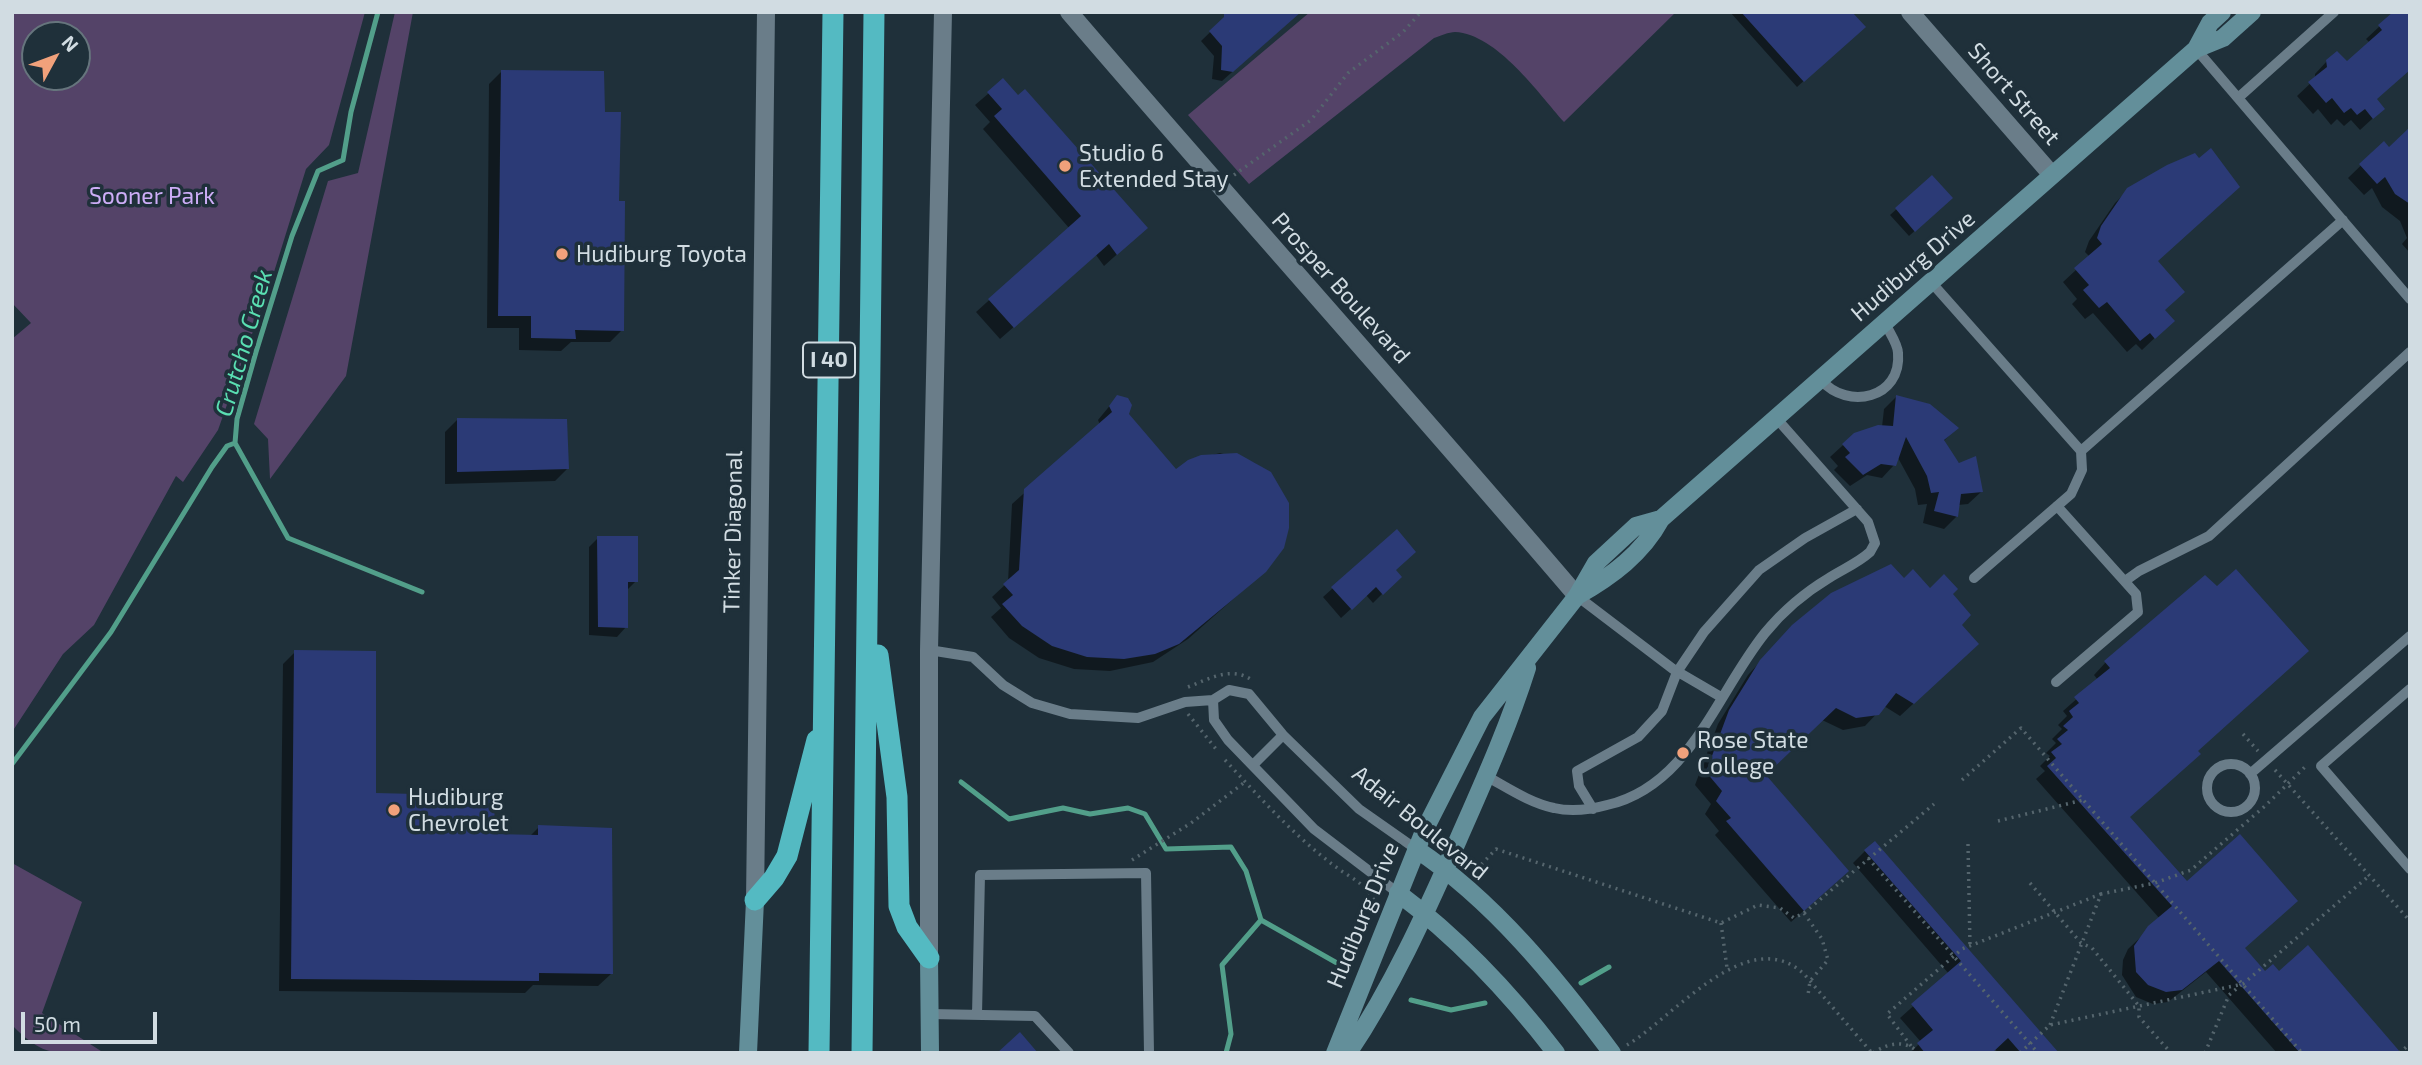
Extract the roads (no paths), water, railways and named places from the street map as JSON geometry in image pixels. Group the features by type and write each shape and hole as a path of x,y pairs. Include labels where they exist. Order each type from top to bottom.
{"highway":[{"name":"I 40","path":"819,1053 833,12"},
{"name":"I 40","path":"862,1053 874,12"},
{"path":"868,584 897,797 899,906 907,927 929,958"},
{"path":"755,900 774,878 787,856 825,708"}],"street":[{"name":"Tinker Diagonal","path":"748,1053 755,900 766,12"},
{"path":"930,1053 929,650 943,12"},
{"name":"Prosper Boulevard","path":"1069,12 1220,188 1459,457 1577,596"},
{"name":"Short Street","path":"1910,12 2052,175"},
{"name":"Hudiburg Drive","path":"2196,49 2210,23 2222,12"},
{"name":"Hudiburg Drive","path":"1335,1053 1416,849 1482,717 1531,658 1577,596 1596,563 1636,526 1661,519 2196,49 2223,37 2252,12"},
{"name":"Hudiburg Drive","path":"1348,1053 1375,1012 1426,914 1507,732 1531,658"},
{"name":"Adair Boulevard","path":"1416,849 1449,861 1538,962 1612,1052"},
{"path":"1398,893 1426,914 1494,979 1556,1053"}],"lane":[{"path":"2238,98 2334,12"},
{"path":"2196,49 2410,299"},
{"path":"2081,451 2343,220"},
{"path":"1931,282 2081,451 2082,470 2078,482 2057,506 1974,578"},
{"path":"1821,380 1837,395 1858,399 1871,396 1885,386 1895,372 1899,352 1885,323"},
{"path":"2125,581 2139,571 2209,536 2410,352"},
{"path":"1486,776 1545,805 1573,811 1593,809 1634,797 1672,770 1765,633 1784,612 1804,594 1870,552 1875,543 1874,532 1777,419"},
{"path":"2056,682 2138,612 2136,594 2057,506"},
{"path":"1593,809 1578,786 1577,771 1638,737 1662,711 1677,672 1704,632 1759,570 1805,538 1857,509"},
{"path":"1577,596 1677,672 1721,697"},
{"path":"2250,774 2410,636"},
{"name":"Adair Boulevard","path":"929,650 973,657 1003,685 1032,703 1070,714 1138,718 1185,702 1213,701 1228,690 1249,694 1283,735 1359,809 1416,849"},
{"path":"2410,689 2321,766 2410,869"},
{"path":"1213,701 1214,720 1314,829 1398,893"},
{"path":"1253,765 1283,735"},
{"path":"2238,765 2250,774 2254,781 2253,797 2242,809 2226,811 2212,803 2206,789 2216,769 2238,765"},
{"path":"977,1015 980,875 1146,873 1149,1053"},
{"path":"930,1014 1035,1016 1069,1053"}],"waterway":[{"name":"Crutcho Creek","path":"235,443 237,419 292,236 318,171 343,160 351,112 378,12"},
{"path":"235,443 288,538 422,592"},
{"name":"Crutcho Creek","path":"12,764 111,632 212,467 227,446 235,443"},
{"path":"961,782 1009,819 1063,808 1090,814 1128,808 1145,814 1166,849 1231,847 1246,871 1261,920 1222,965 1231,1034 1226,1053"},
{"path":"1261,920 1344,967"},
{"path":"1581,983 1609,967"},
{"path":"1411,1000 1451,1010 1485,1003"}],"place":[{"name":"Studio 6 Extended Stay","path":"1065,166"},
{"name":"Hudiburg Toyota","path":"562,254"},
{"name":"Rose State College","path":"1683,753"},
{"name":"Hudiburg Chevrolet","path":"394,810"}],"park label":[{"name":"Sooner Park","path":"152,196"}]}
